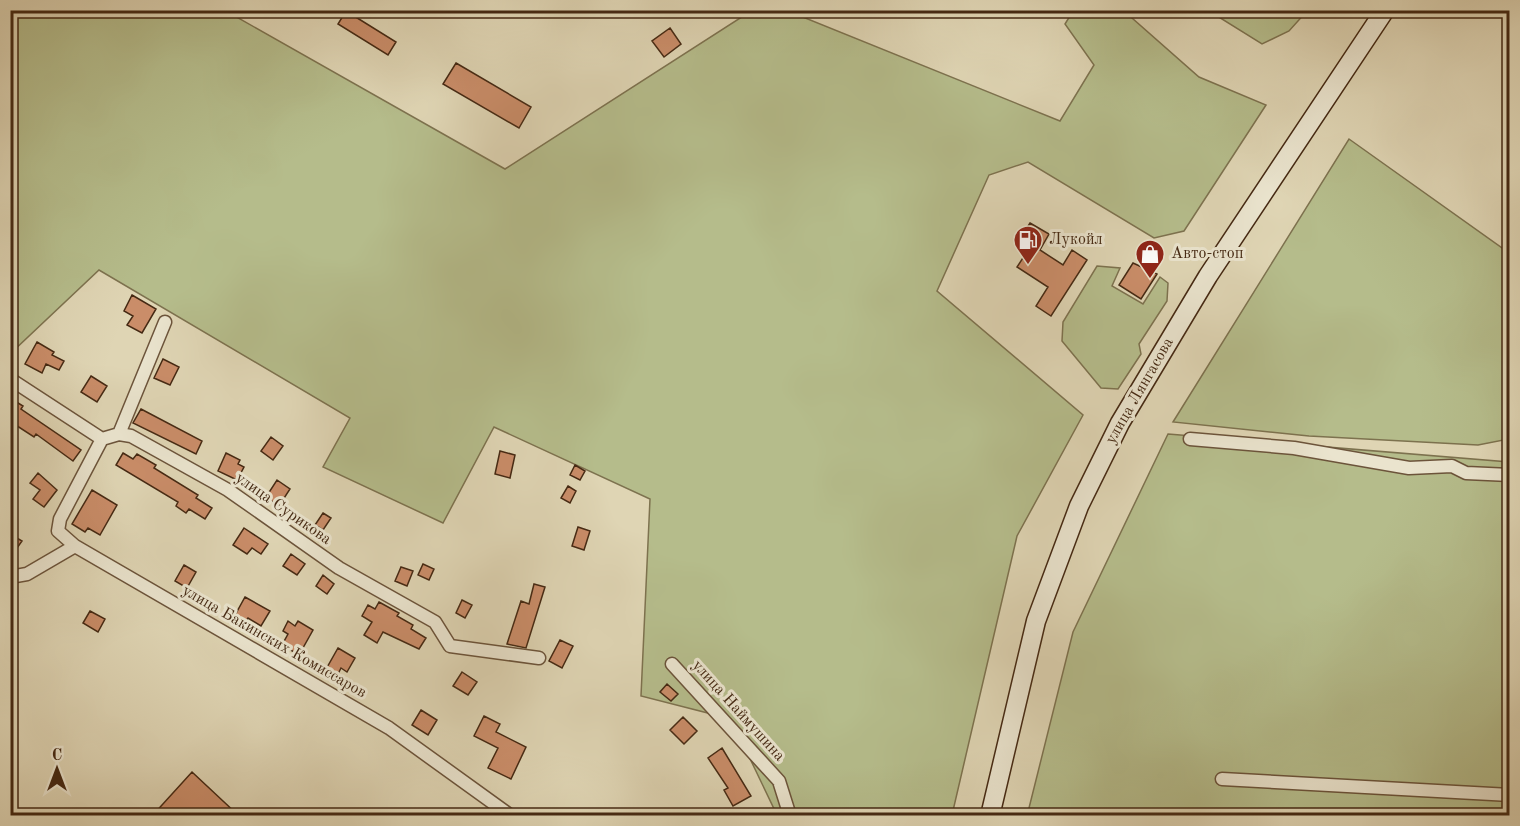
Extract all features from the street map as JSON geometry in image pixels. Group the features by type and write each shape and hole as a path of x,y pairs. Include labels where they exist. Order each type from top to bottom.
{"main road":[{"name":"улица Лянгасова","path":"990,816 1036,621 1079,506 1120,423 1208,276 1385,10"}],"street":[{"path":"10,577 27,574 75,546 58,531 60,519 102,439 120,434 165,322"},
{"path":"10,379 102,439"},
{"name":"улица Сурикова","path":"120,434 131,436 228,490 339,568 435,622 450,646 539,658"},
{"path":"1190,439 1294,448 1410,468 1452,466 1466,473 1509,475"},
{"name":"улица Бакинских Комиссаров","path":"75,546 389,728 511,816"},
{"name":"улица Наймушина","path":"672,664 779,781 790,816"},
{"path":"1222,779 1430,788 1509,795"},
{"path":"10,812 15,816"}],"green space":[{"path":"11,11 226,11 505,169 751,11 788,11 1060,121 1094,65 1065,24 1073,11 1124,11 1199,77 1266,105 1184,231 1154,238 1028,162 989,175 937,291 1083,415 1017,536 952,815 777,815 731,719 641,696 650,499 494,427 443,523 323,467 350,418 99,270 11,353 10,268 13,264 10,262"},
{"path":"1209,11 1307,11 1289,31 1262,44"},
{"path":"1349,139 1509,253 1509,439 1478,445 1309,436 1173,422"},
{"path":"1097,266 1120,268 1112,286 1143,304 1160,277 1168,283 1167,301 1139,344 1141,354 1118,389 1101,388 1062,341 1063,322"},
{"path":"1168,434 1509,462 1509,815 1027,816 1073,632"}],"building":[{"path":"346,11 396,42 388,55 338,24"},
{"path":"670,28 681,44 664,57 652,41"},
{"path":"456,63 531,107 519,128 443,84"},
{"path":"1030,223 1049,234 1040,250 1063,265 1072,250 1087,260 1051,316 1036,306 1048,287 1017,267 1032,244 1021,237"},
{"path":"1133,263 1157,274 1141,299 1119,285"},
{"path":"132,295 156,309 142,333 127,325 133,316 124,311"},
{"path":"37,342 54,352 52,355 64,361 59,370 46,364 42,373 25,364"},
{"path":"163,359 179,367 170,385 154,378"},
{"path":"91,376 107,386 97,402 81,392"},
{"path":"10,398 23,406 21,409 81,450 73,461 36,434 34,437 11,422 16,416 10,413"},
{"path":"141,409 202,441 196,454 133,423"},
{"path":"271,437 283,446 273,460 261,451"},
{"path":"500,451 515,455 510,478 495,474"},
{"path":"123,453 133,459 137,454 156,465 154,468 198,495 196,498 212,508 205,519 189,509 186,513 176,506 178,502 116,465"},
{"path":"226,453 240,460 238,464 244,467 237,480 218,471"},
{"path":"575,465 585,471 580,480 570,475"},
{"path":"38,473 57,490 44,507 33,499 40,490 30,483"},
{"path":"277,480 290,489 279,506 266,497"},
{"path":"568,486 576,491 570,503 561,498"},
{"path":"92,490 117,505 100,535 88,528 85,532 72,524"},
{"path":"323,513 331,518 323,530 315,525"},
{"path":"578,527 590,531 584,550 572,546"},
{"path":"244,528 268,544 261,554 252,548 247,554 233,545"},
{"path":"10,534 22,541 10,558"},
{"path":"291,554 305,564 297,575 283,566"},
{"path":"423,564 434,569 429,580 418,575"},
{"path":"184,565 196,572 187,588 175,581"},
{"path":"401,567 413,571 407,586 395,581"},
{"path":"323,575 334,584 327,594 316,586"},
{"path":"534,584 545,587 526,648 507,644 521,601 529,604"},
{"path":"245,597 270,611 261,626 248,618 245,623 234,617"},
{"path":"462,600 472,605 465,618 456,613"},
{"path":"379,602 399,613 397,616 413,625 411,629 426,638 419,649 383,632 377,643 364,635 372,622 362,616 368,605 375,609"},
{"path":"90,611 105,619 98,632 83,623"},
{"path":"288,621 295,626 298,621 313,630 299,655 282,645 288,634 283,631"},
{"path":"560,640 573,646 562,668 549,661"},
{"path":"338,648 355,658 347,672 341,668 336,678 325,671"},
{"path":"462,672 477,682 468,695 453,686"},
{"path":"667,684 678,694 671,701 660,692"},
{"path":"421,710 437,720 428,735 412,725"},
{"path":"484,716 500,724 496,732 526,747 511,779 488,768 498,748 474,736"},
{"path":"683,717 697,731 684,744 670,730"},
{"path":"722,748 751,796 733,806 724,790 728,788 708,758"},
{"path":"192,772 239,816 152,816"}],"place":[{"name":"Лукойл","path":"1028,266"},
{"name":"Авто-стоп","path":"1150,280"}]}
